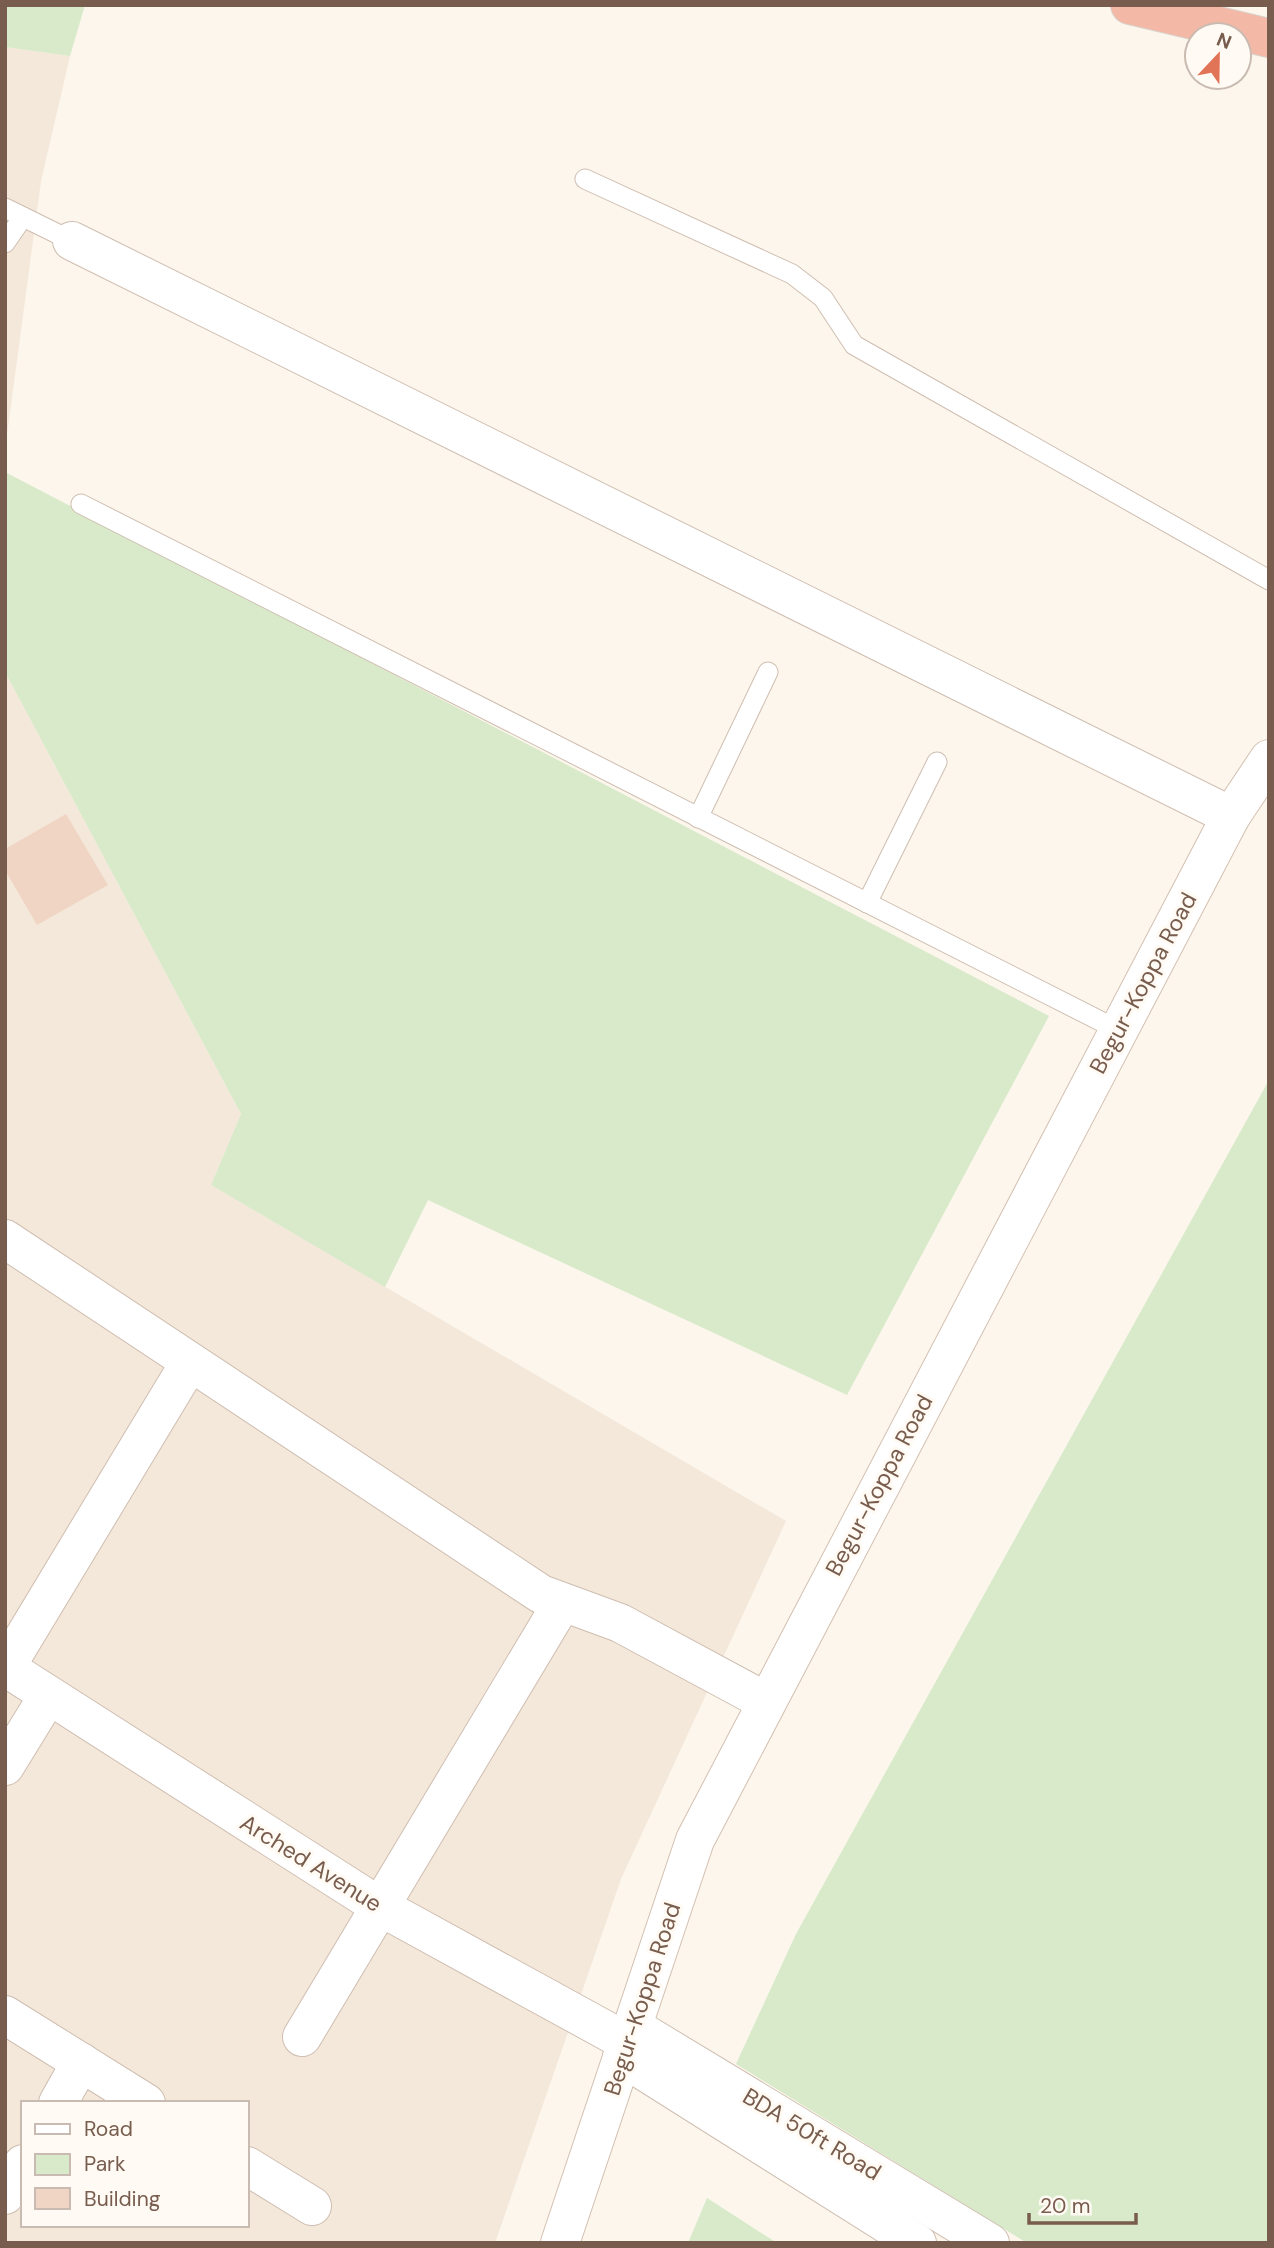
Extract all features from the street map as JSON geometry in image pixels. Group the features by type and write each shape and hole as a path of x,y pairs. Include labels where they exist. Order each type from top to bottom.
{"highway":[{"path":"1130,5 1269,38"}],"street":[{"path":"72,241 1231,817"},
{"name":"Begur-Koppa Road","path":"560,2243 695,1840 765,1701 1231,817 1269,759"},
{"path":"5,1239 541,1594 620,1623 765,1701"},
{"path":"6,1667 190,1362"},
{"path":"302,2037 562,1603"},
{"name":"Arched Avenue","path":"6,1667 379,1906 627,2042"},
{"path":"5,1766 48,1696"},
{"path":"5,2015 143,2101"},
{"name":"BDA 50ft Road","path":"627,2042 917,2243"},
{"name":"BDA 50ft Road","path":"627,2042 990,2243"},
{"path":"59,2101 81,2062"},
{"path":"5,2195 21,2167"},
{"path":"248,2167 312,2206"}],"lane":[{"path":"585,178 792,274 823,298 854,345 1269,580"},
{"path":"5,243 14,212 72,241"},
{"path":"81,504 1118,1030"},
{"path":"698,818 768,672"},
{"path":"867,903 937,762"}],"shaded area":[{"path":"5,47 70,56 41,181 5,450"},
{"path":"5,672 241,1114 211,1185 786,1521 621,1879 495,2243 5,2243"}],"green space":[{"path":"5,5 85,5 70,56 5,47"},
{"path":"5,472 1049,1016 847,1395 428,1200 385,1287 211,1185 241,1114 5,672"},
{"path":"1269,1080 1269,2243 1027,2243 736,2064 796,1934"},
{"path":"707,2198 777,2243 688,2243"}],"building":[{"path":"66,814 108,885 37,925 5,870 5,849"}]}
